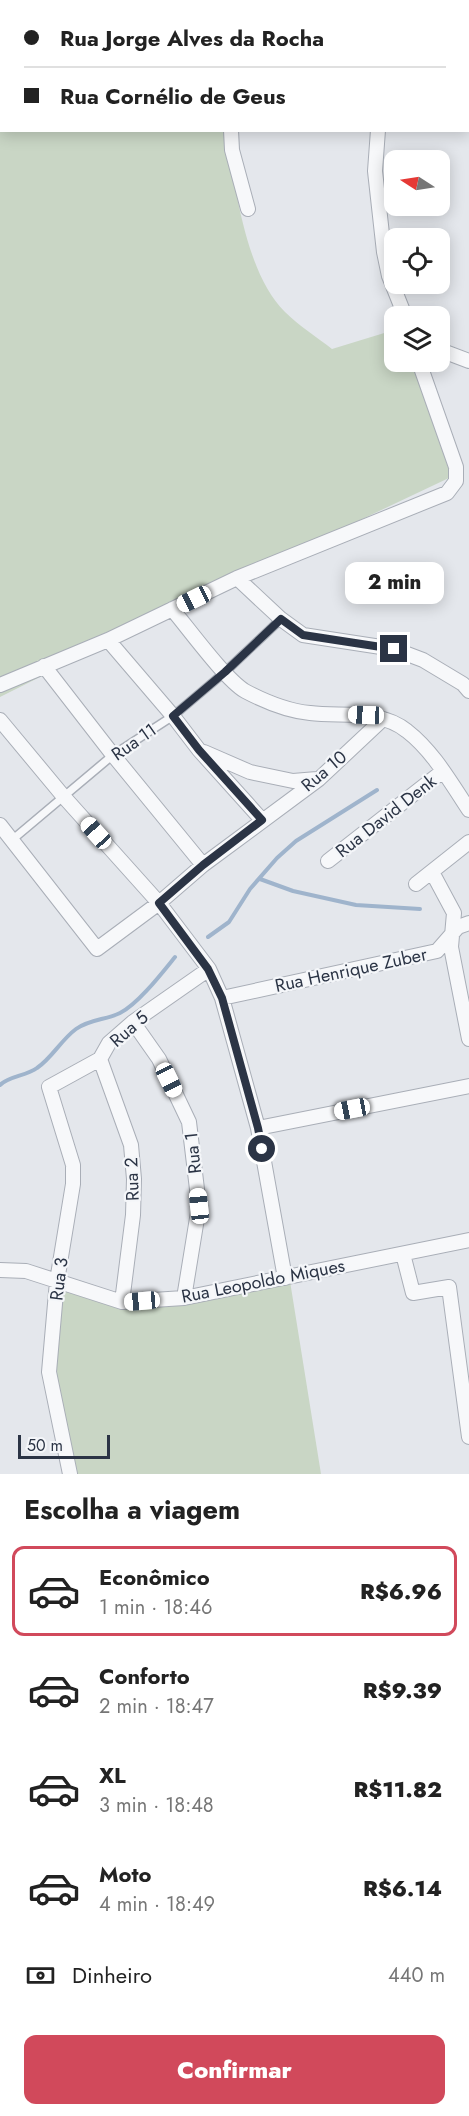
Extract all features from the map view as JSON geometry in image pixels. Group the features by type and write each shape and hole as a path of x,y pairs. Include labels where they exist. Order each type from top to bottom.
{"street":[{"path":"231,132 232,150 248,209"},
{"path":"378,132 375,171 384,252 389,276 401,306"},
{"path":"450,354 469,361"},
{"path":"0,686 108,640 237,578 447,493 456,481 456,467 423,372"},
{"path":"237,578 281,619 303,635 394,649 423,660 463,684 469,691"},
{"path":"172,609 243,690 270,703 309,713 366,715 383,719 406,729 425,747 469,810"},
{"path":"108,640 199,750 262,820"},
{"path":"44,666 203,865"},
{"name":"Rua 10","path":"12,840 97,949 159,903 203,865 319,779 383,719"},
{"path":"0,720 64,797 159,903 208,969 222,998 258,1128 285,1278"},
{"path":"199,750 250,772 293,781 319,779"},
{"name":"Rua David Denk","path":"328,861 443,771"},
{"path":"0,825 12,840"},
{"path":"416,884 469,842"},
{"path":"432,872 454,913 451,947 469,1039"},
{"name":"Rua Henrique Zuber","path":"222,998 437,951 458,927 469,923"},
{"name":"Rua 5","path":"49,1087 100,1059 109,1044 132,1022 208,969"},
{"name":"Rua 1","path":"132,1022 159,1059 189,1122 199,1206 184,1298"},
{"name":"Rua 2","path":"100,1059 131,1145 134,1179 133,1215 122,1302"},
{"path":"258,1128 469,1086"},
{"name":"Rua 3","path":"49,1087 73,1165 74,1184 57,1281 49,1372 70,1474"},
{"name":"Rua Leopoldo Miques","path":"0,1270 5,1268 26,1271 122,1302 184,1298 469,1240"},
{"path":"403,1254 412,1293 449,1287 469,1437"}],"lane":[{"name":"Rua 11","path":"12,840 113,755 173,716 225,672 281,619"}],"green space":[{"path":"0,132 225,132 238,201 251,251 271,295 290,317 332,349 384,333 384,372 418,372 451,477 242,576 0,697"},
{"path":"289,1275 321,1474 65,1474 55,1389 62,1284 122,1304"}],"waterway":[{"path":"208,937 229,922 250,889 277,858 296,841 377,790"},
{"path":"260,879 293,891 356,905 420,909"},
{"path":"0,1085 37,1068 71,1033 81,1026 127,1009 149,988 175,957"}],"route":[{"path":"262,1149 222,998 208,969 159,903 203,865 262,820 199,750 173,716 225,672 281,619 303,635 394,649"}]}
